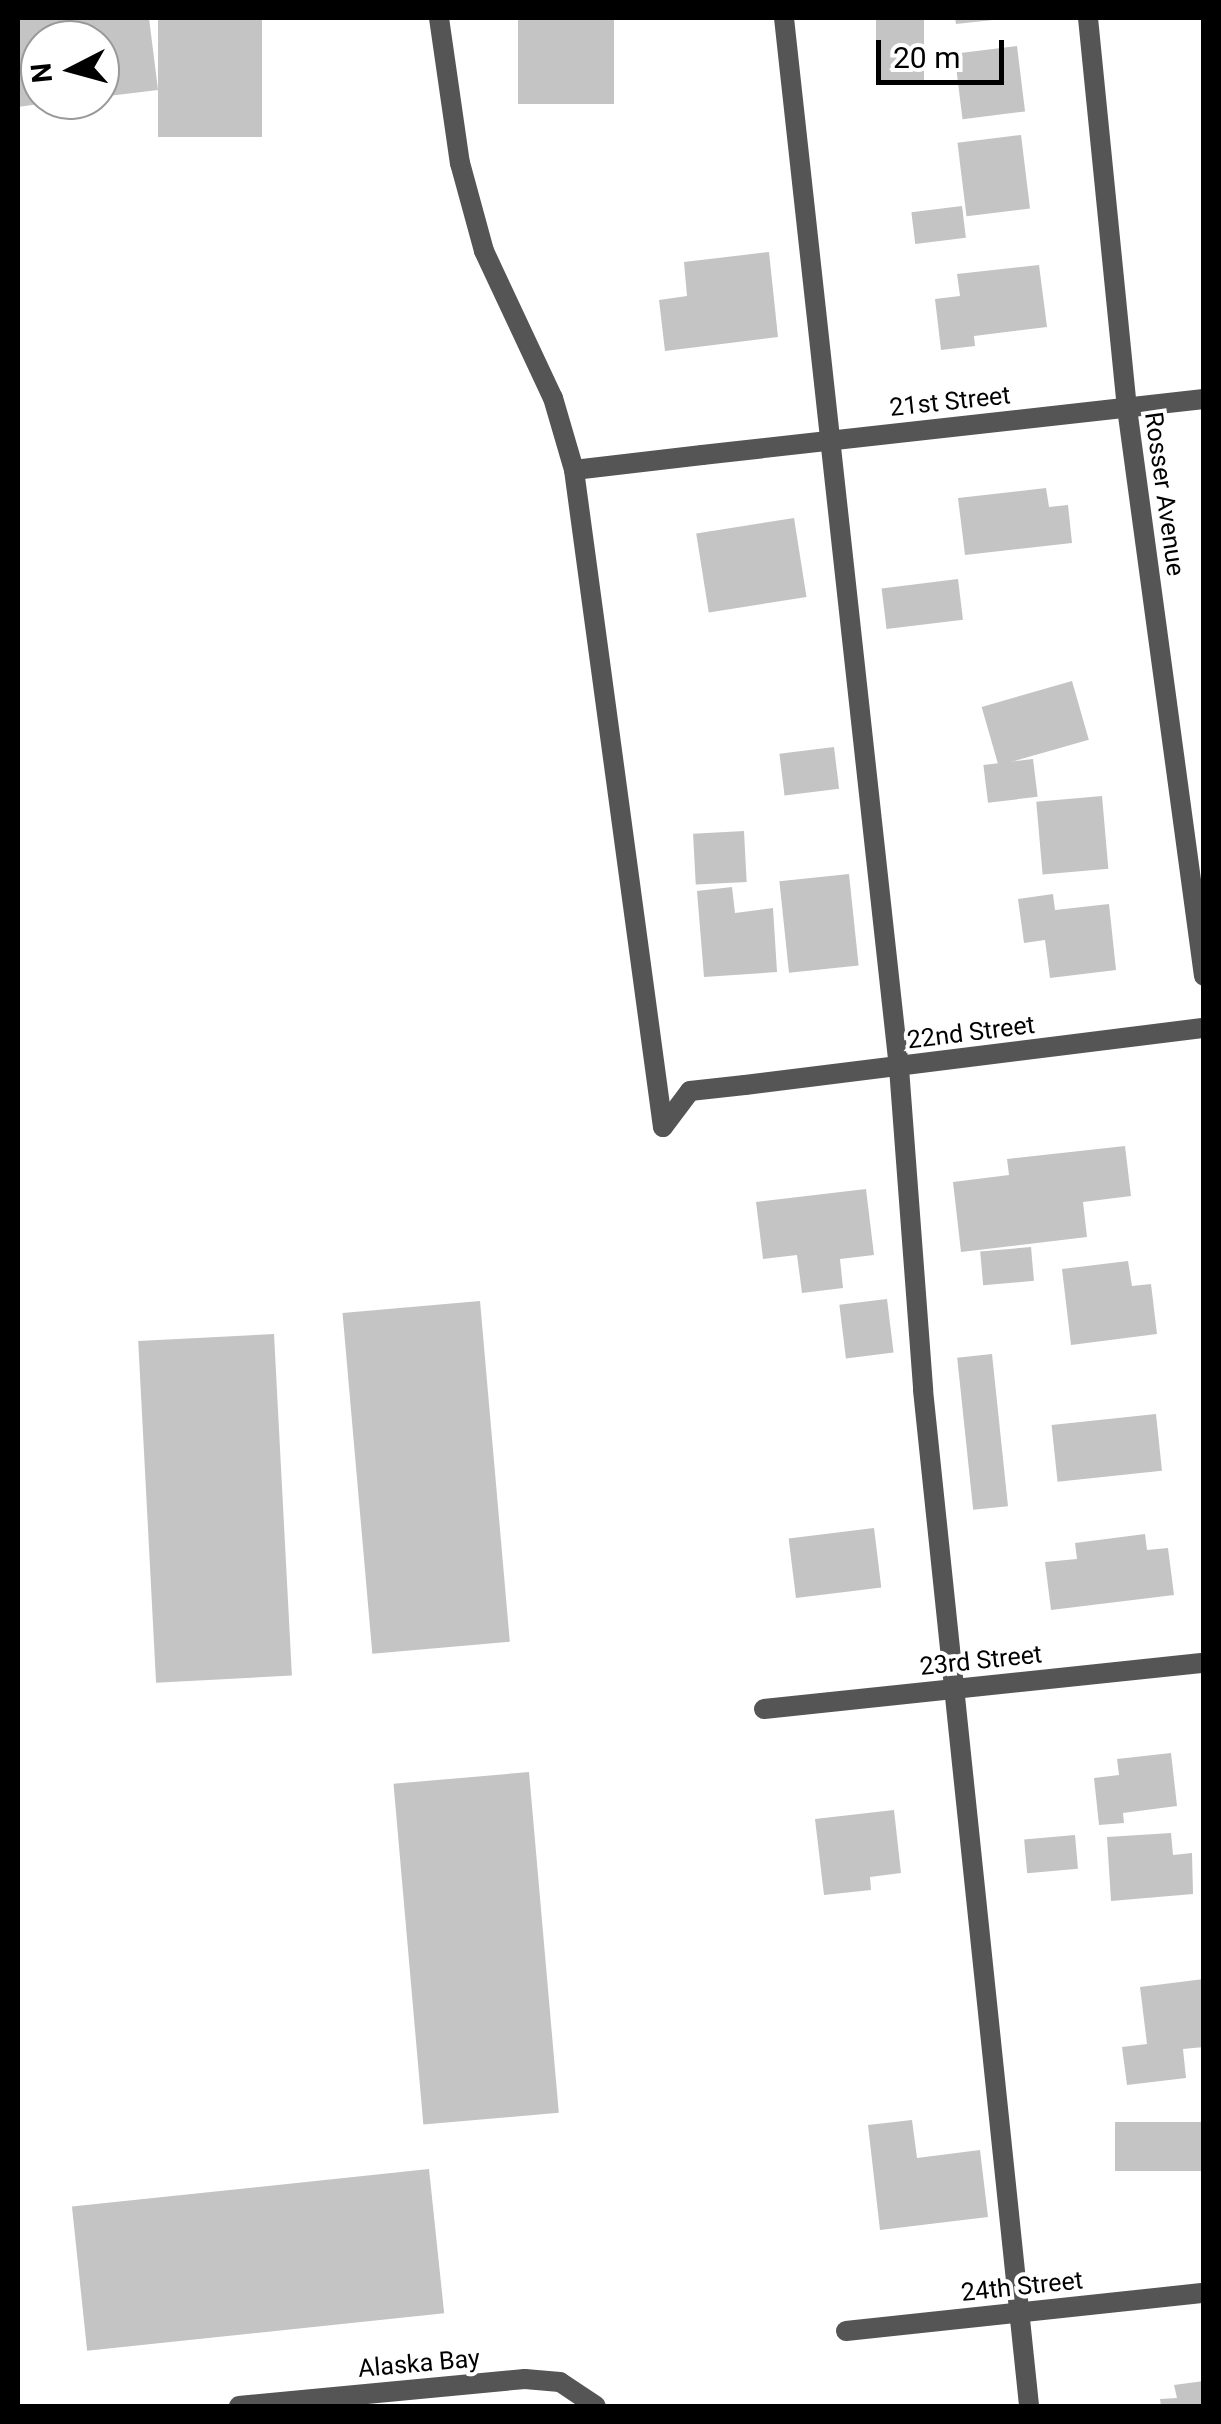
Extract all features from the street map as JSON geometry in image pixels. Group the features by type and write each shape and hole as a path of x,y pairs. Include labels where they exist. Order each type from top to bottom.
{"street":[{"path":"439,18 460,163 484,251 553,398 574,470"},
{"path":"784,18 899,1068 954,1688 1030,2406"},
{"name":"Rosser Avenue","path":"1088,18 1127,408 1204,976"},
{"name":"21st Street","path":"574,470 1204,400"},
{"name":"22nd Street","path":"574,470 663,1127 690,1092 1204,1028"},
{"name":"23rd Street","path":"764,1709 1204,1663"},
{"name":"24th Street","path":"846,2331 1204,2293"},
{"name":"Alaska Bay","path":"239,2406 524,2379 560,2382 596,2406"}],"building":[{"path":"18,18 149,18 158,90 120,95 120,20 20,20 18,107"},
{"path":"158,18 262,18 262,137 158,137"},
{"path":"518,18 614,18 614,104 518,104"},
{"path":"876,18 924,18 924,81 876,81"},
{"path":"955,18 993,18 993,20 956,24"},
{"path":"1017,46 1025,112 963,119 954,54"},
{"path":"1021,135 1030,208 966,216 957,143"},
{"path":"962,206 966,238 915,244 911,212"},
{"path":"769,252 778,337 665,351 659,300 687,296 684,262"},
{"path":"1039,265 1047,327 974,336 975,346 941,350 935,299 960,296 957,274"},
{"path":"1046,488 1049,507 1068,505 1072,543 965,555 958,498"},
{"path":"794,518 807,597 709,613 696,533"},
{"path":"958,579 963,620 887,629 882,588"},
{"path":"1072,681 1089,740 998,766 982,707"},
{"path":"834,747 839,789 785,795 779,754"},
{"path":"1033,759 1038,797 988,803 983,765"},
{"path":"1102,796 1108,869 1043,874 1036,802"},
{"path":"744,831 747,882 696,885 693,834"},
{"path":"849,874 859,965 789,973 779,881"},
{"path":"732,887 735,913 773,908 777,972 704,977 697,891"},
{"path":"1053,894 1055,910 1109,904 1116,970 1050,978 1045,940 1024,943 1018,899"},
{"path":"1125,1146 1131,1196 1083,1202 1087,1237 961,1252 953,1182 1009,1175 1007,1159"},
{"path":"866,1189 874,1255 840,1259 843,1288 802,1293 797,1255 763,1259 756,1202"},
{"path":"1031,1247 1034,1281 983,1285 980,1251"},
{"path":"1128,1261 1132,1286 1151,1284 1157,1334 1071,1345 1062,1269"},
{"path":"887,1299 894,1353 846,1358 839,1305"},
{"path":"480,1301 510,1642 372,1654 343,1313"},
{"path":"274,1334 292,1676 156,1683 138,1341"},
{"path":"992,1354 1008,1506 973,1510 957,1358"},
{"path":"1156,1414 1162,1471 1058,1482 1052,1425"},
{"path":"874,1528 881,1588 796,1598 789,1538"},
{"path":"1145,1534 1147,1550 1168,1548 1174,1595 1051,1610 1045,1562 1077,1559 1075,1543"},
{"path":"1171,1753 1177,1806 1123,1813 1124,1823 1099,1825 1094,1778 1119,1775 1117,1759"},
{"path":"529,1772 559,2113 423,2125 394,1784"},
{"path":"894,1810 901,1873 870,1877 871,1890 824,1895 815,1819"},
{"path":"1171,1833 1173,1855 1192,1853 1193,1894 1111,1901 1107,1837"},
{"path":"1075,1835 1078,1869 1027,1873 1024,1839"},
{"path":"1204,1979 1204,2047 1183,2049 1186,2078 1127,2085 1122,2047 1147,2044 1140,1987"},
{"path":"912,2120 917,2158 980,2150 988,2217 880,2230 868,2125"},
{"path":"1115,2122 1204,2122 1204,2171 1115,2171"},
{"path":"429,2169 444,2313 87,2351 72,2207"},
{"path":"1204,2381 1204,2406 1161,2406 1160,2399 1177,2398 1174,2385"}]}
